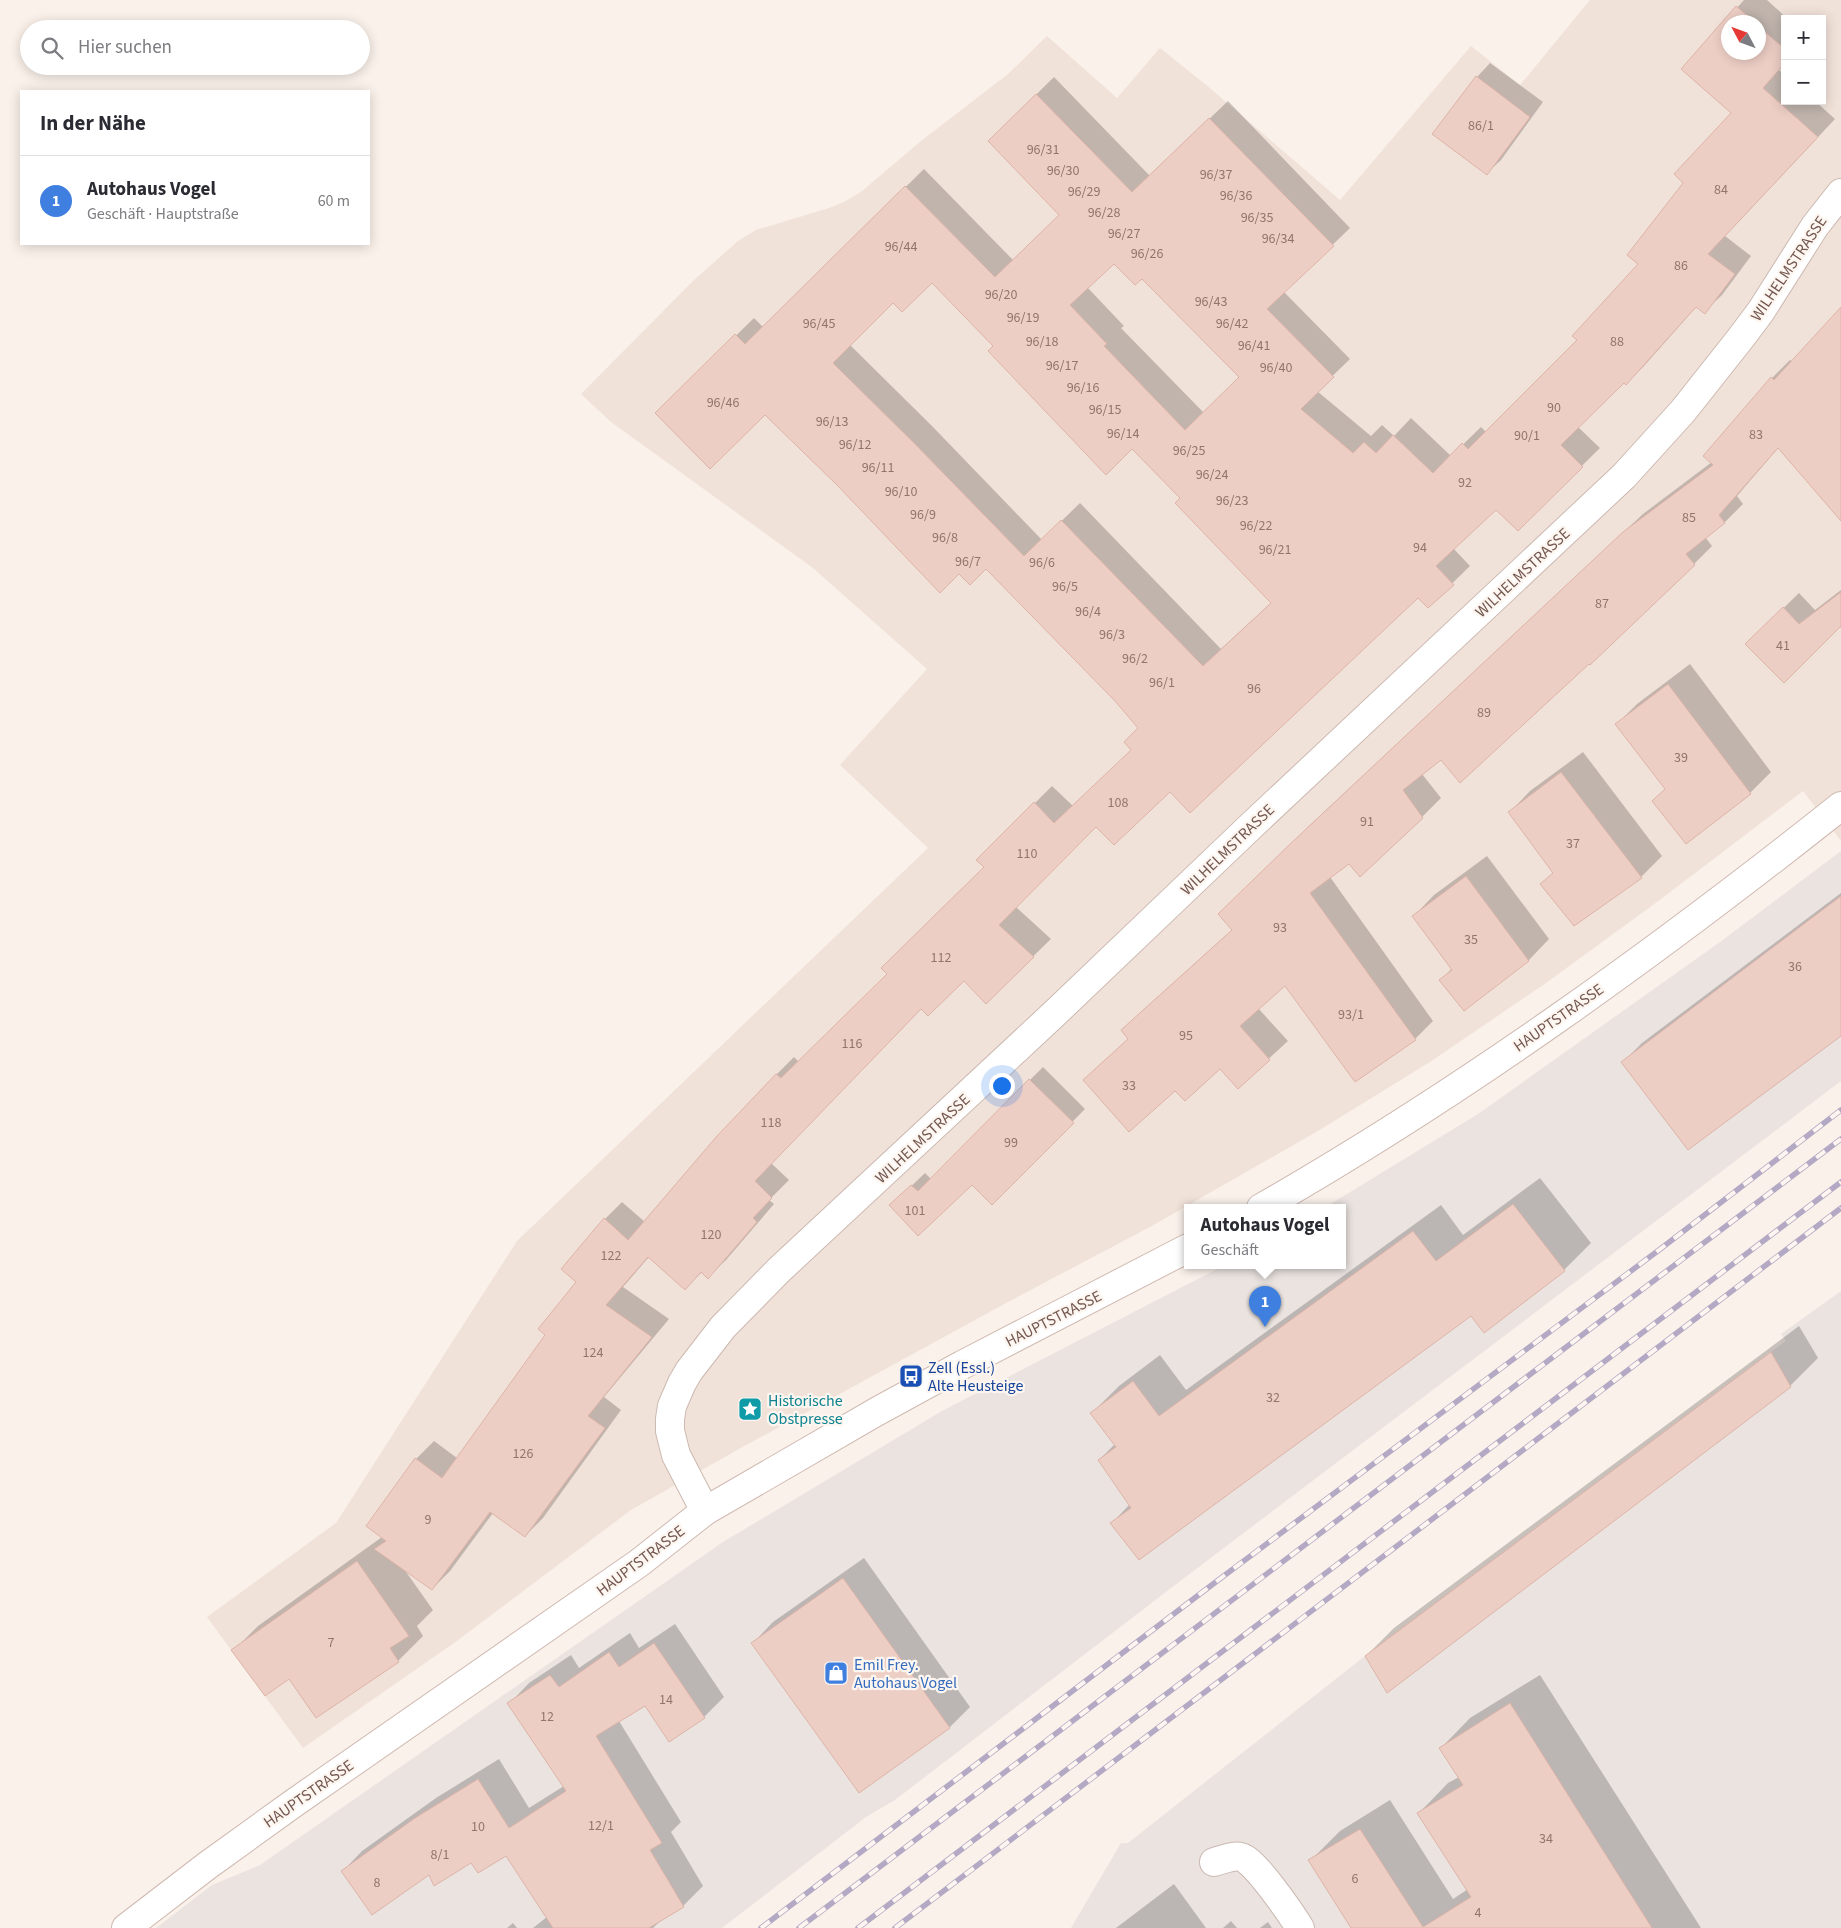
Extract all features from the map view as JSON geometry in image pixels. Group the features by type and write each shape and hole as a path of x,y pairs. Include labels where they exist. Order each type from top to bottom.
{"main road":[{"name":"WILHELMSTRASSE","path":"705,1510 676,1455 670,1431 670,1419 672,1406 682,1383 723,1327 779,1270 1047,1021 1250,826 1624,476 1683,411 1740,339 1761,311 1815,226 1841,193"},
{"name":"HAUPTSTRASSE","path":"1268,1204 1382,1135 1538,1031 1681,929 1841,806"},
{"name":"HAUPTSTRASSE","path":"126,1928 286,1808 639,1563 705,1510 910,1393 1184,1250"},
{"path":"1214,1862 1235,1857 1246,1859 1284,1902 1300,1928"}],"shaded area":[{"path":"1590,0 1841,0 1841,841 1803,791 1657,902 1546,983 1430,1062 1318,1131 1190,1204 1184,1204 1184,1208 1150,1227 1008,1302 631,1510 454,1643 303,1748 207,1617 336,1523 517,1241 928,848 840,765 927,669 813,568 611,422 581,394 692,282 738,241 756,230 829,208 846,201 862,191 921,141 1008,74 1047,36 1117,98 1160,48 1211,89 1340,200 1471,46 1520,85"},
{"path":"1841,851 1841,1081 1175,1585 895,1800 866,1817 722,1928 156,1928 212,1885 260,1865 723,1542 942,1411 1217,1269 1346,1269 1346,1204 1331,1204 1478,1114 1720,942"},
{"path":"1841,1291 1841,1928 1071,1928 1121,1843 1128,1843 1365,1656 1786,1341 1781,1334"}],"building":[{"path":"1736,6 1747,15 1728,15"},
{"path":"1721,23 1721,60 1766,60 1766,33 1781,46 1781,68 1763,88 1818,137 1708,254 1735,274 1705,314 1696,307 1626,385 1624,383 1561,445 1583,467 1518,531 1496,510 1436,566 1454,585 1428,608 1418,598 1190,813 1170,792 1114,845 1096,827 999,925 1034,957 986,1004 964,981 928,1016 921,1009 755,1181 772,1198 753,1218 757,1222 708,1279 701,1272 685,1290 648,1257 606,1305 652,1337 588,1416 605,1428 525,1537 490,1512 432,1590 374,1549 386,1541 366,1526 415,1458 442,1478 545,1335 538,1329 576,1282 561,1269 604,1218 628,1240 717,1136 776,1074 781,1078 887,974 881,968 984,867 976,860 1034,802 1054,823 1131,750 1124,742 1138,728 1115,701 986,569 970,585 959,574 940,593 837,485 765,415 710,469 655,413 735,334 745,344 905,186 995,277 1059,215 988,141 1036,94 1132,192 1209,118 1334,246 1267,309 1334,377 1301,409 1353,453 1364,442 1376,453 1393,435 1433,473 1462,443 1468,449 1577,340 1572,336 1638,264 1627,255 1683,183 1674,174 1731,113 1681,69","holes":["1114,264 1135,285 1142,279 1239,377 1185,430 1104,346 1107,344 1070,305","932,283 993,346 988,351 1106,475 1132,449 1180,498 1175,503 1271,603 1203,666 1061,520 1024,556 833,363 893,303 902,312"]},
{"path":"1476,76 1530,117 1487,175 1432,134"},
{"path":"1841,307 1841,521 1778,448 1719,515 1725,523 1686,554 1695,565 1590,665 1460,783 1441,760 1403,790 1423,818 1360,877 1349,864 1310,893 1416,1040 1355,1082 1285,986 1240,1026 1270,1060 1238,1089 1220,1069 1185,1101 1175,1091 1129,1132 1083,1080 1128,1039 1121,1030 1232,930 1218,914 1623,532 1713,465 1703,456 1771,377 1774,380"},
{"path":"1841,592 1841,626 1784,683 1745,644 1783,607 1799,624"},
{"path":"1668,684 1751,794 1686,844 1652,801 1665,789 1615,724"},
{"path":"1561,772 1642,878 1574,926 1540,884 1553,873 1508,812"},
{"path":"1466,876 1529,961 1464,1011 1439,980 1452,970 1412,916"},
{"path":"1841,896 1841,1036 1688,1150 1621,1062"},
{"path":"1029,1079 1074,1123 992,1205 972,1185 918,1236 889,1205 911,1185 918,1191"},
{"path":"1513,1204 1565,1271 1484,1333 1471,1316 1139,1560 1110,1523 1131,1508 1098,1460 1116,1447 1090,1413 1133,1381 1159,1416 1413,1231 1436,1261"},
{"path":"1771,1352 1791,1387 1387,1693 1365,1656"},
{"path":"357,1561 409,1636 390,1648 399,1662 316,1718 289,1679 265,1696 231,1650"},
{"path":"843,1578 950,1728 859,1793 751,1643"},
{"path":"654,1643 705,1718 669,1742 645,1706 596,1736 662,1843 650,1850 684,1907 649,1928 553,1928 506,1856 478,1873 471,1863 434,1886 429,1875 372,1915 341,1871 415,1818 478,1779 509,1828 566,1791 507,1703 550,1675 559,1687 609,1652 619,1667"},
{"path":"1510,1703 1652,1928 1351,1928 1308,1860 1360,1829 1423,1927 1471,1897 1417,1813 1463,1785 1439,1748"}],"railway":[{"path":"761,1928 1217,1581 1659,1250 1841,1110"},
{"path":"799,1928 1841,1139"},
{"path":"858,1928 1841,1182"},
{"path":"895,1928 1841,1208"}],"place":[{"name":"Autohaus Vogel","path":"1265,1327"},
{"name":"Zell (Essl.) Alte Heusteige","path":"911,1376"},
{"name":"Historische Obstpresse","path":"750,1409"},
{"name":"Emil Frey. Autohaus Vogel","path":"836,1673"}]}
